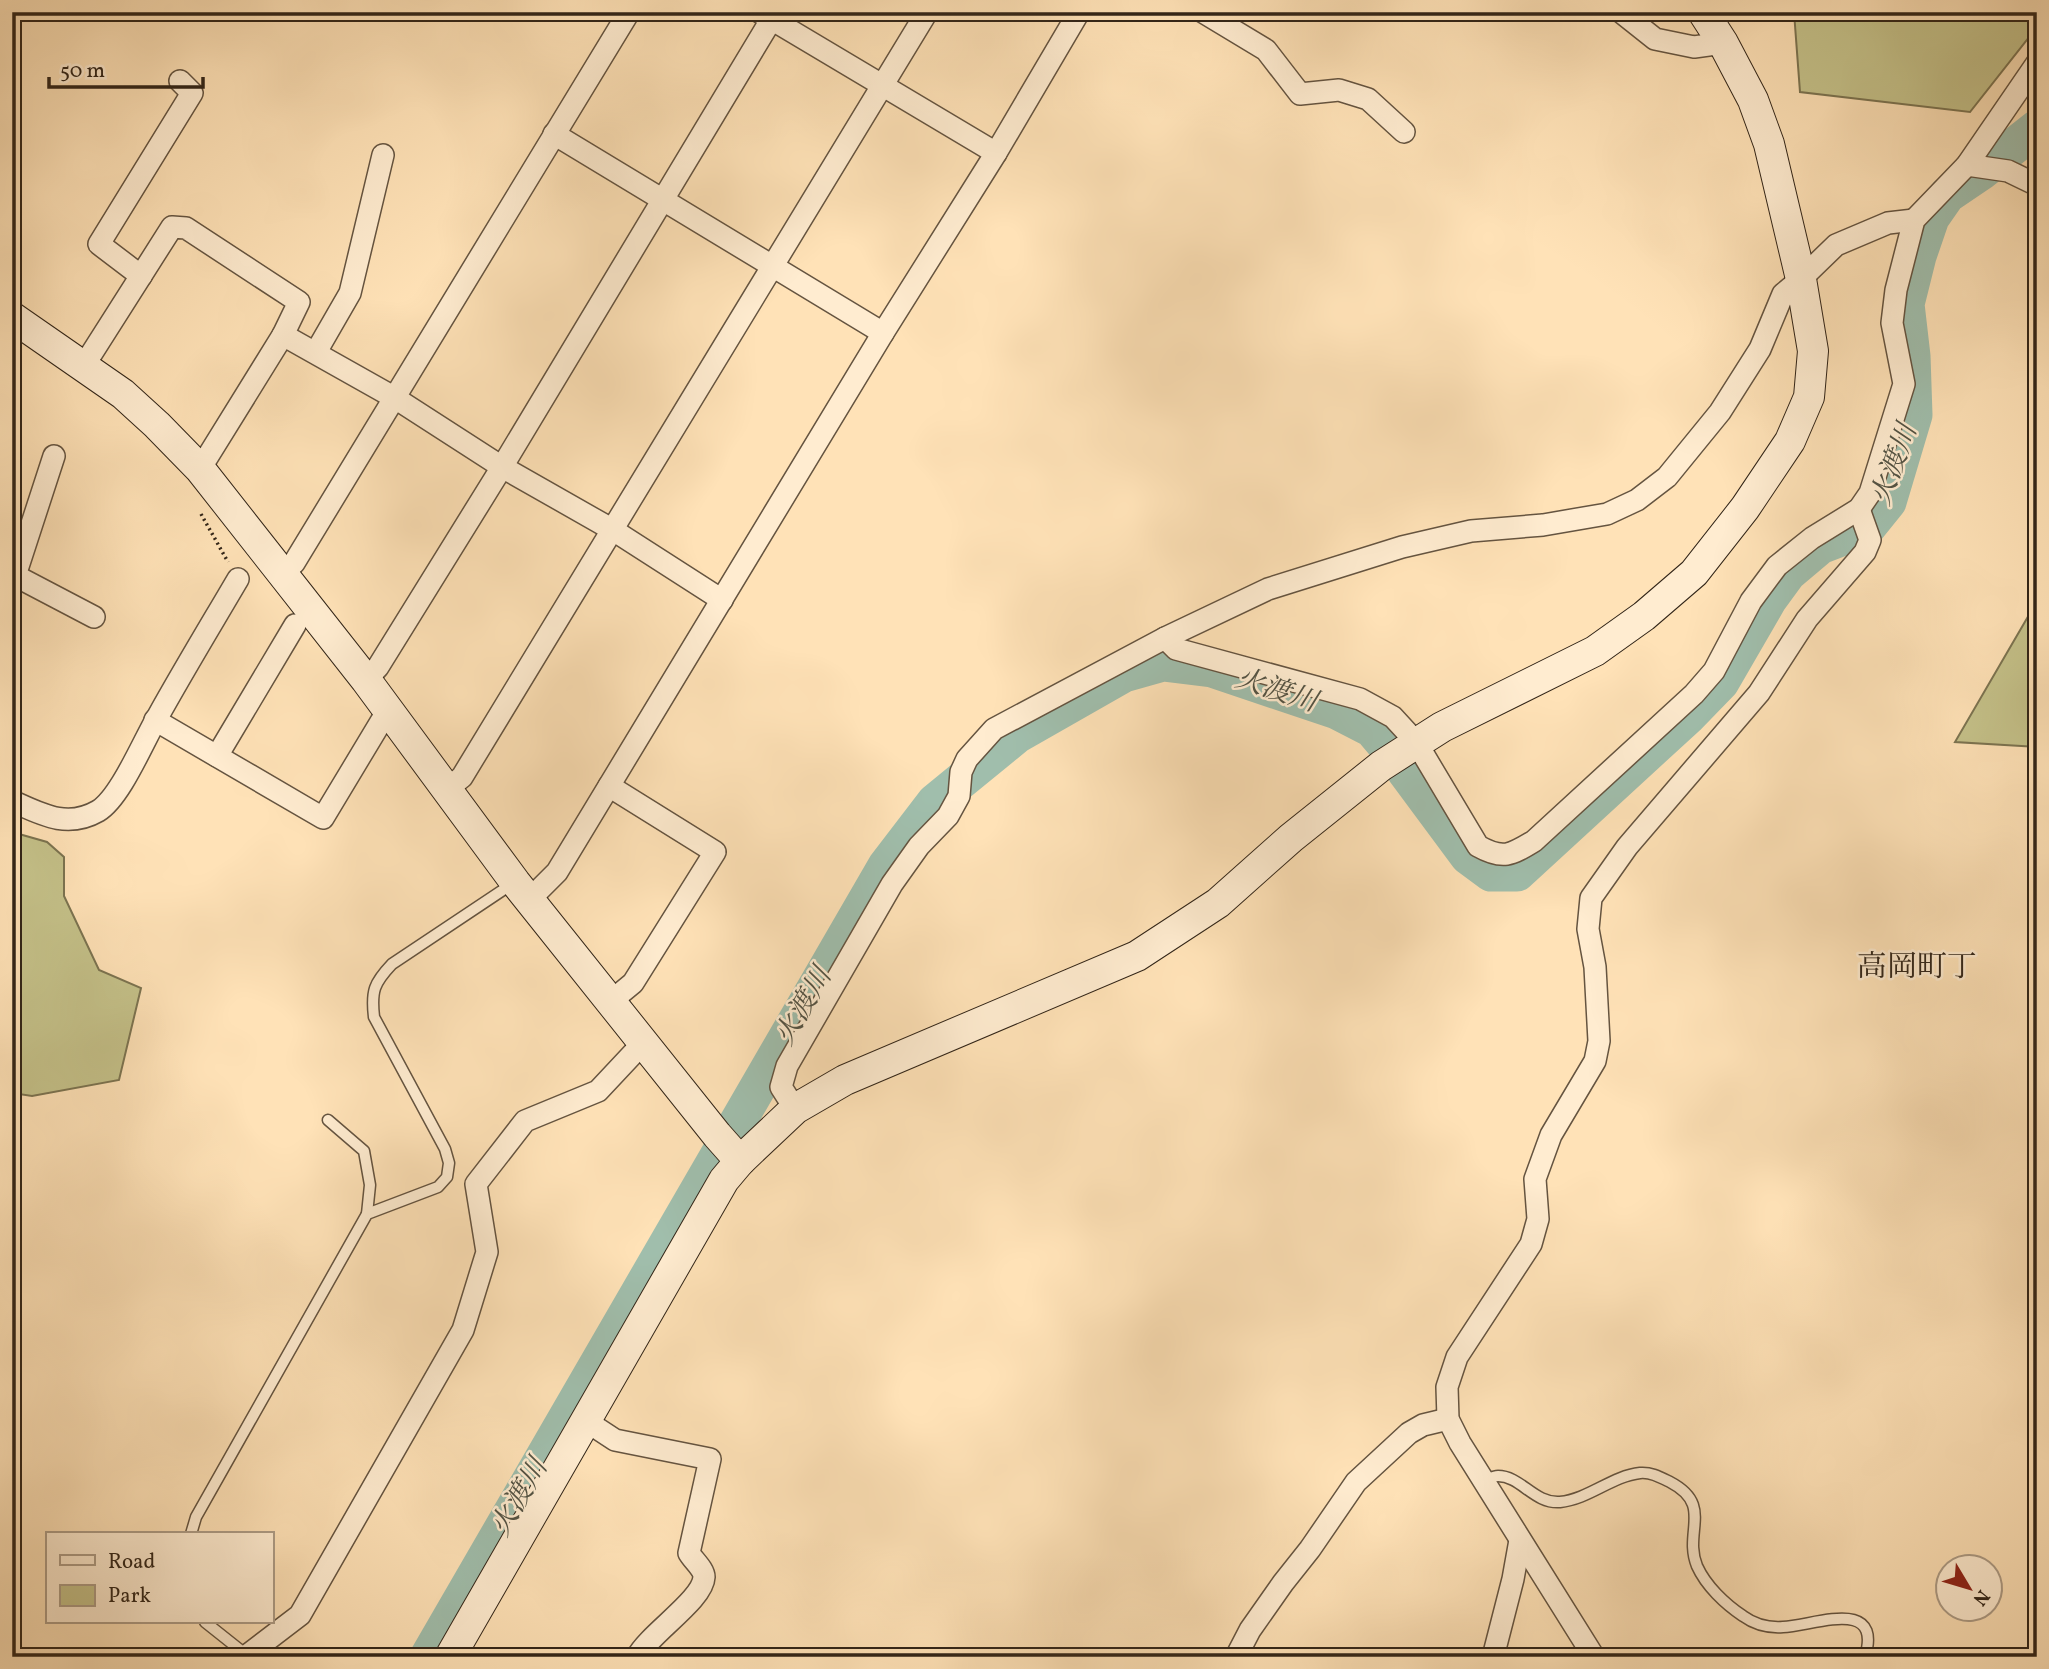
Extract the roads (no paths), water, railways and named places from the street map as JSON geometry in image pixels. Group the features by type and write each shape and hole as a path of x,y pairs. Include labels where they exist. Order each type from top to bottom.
{"street":[{"path":"282,572 293,563 629,12"},
{"path":"906,43 908,19 913,12"},
{"path":"446,790 462,777 927,12"},
{"path":"523,890 557,872 883,333 996,153 1079,12"},
{"path":"1203,12 1266,50 1300,94 1339,90 1368,99 1404,132"},
{"path":"1621,12 1655,39 1694,47 1723,43"},
{"path":"450,1657 723,1180 730,1149 845,1080 1137,956 1217,903 1291,838 1416,742 1595,651 1644,616 1694,573 1745,508 1790,441 1809,397 1813,351 1801,279 1769,144 1754,100 1703,12"},
{"path":"366,680 377,667 502,467 663,201 765,16 996,153"},
{"path":"1165,638 1176,649 1360,699 1392,716 1416,742 1478,846 1493,854 1511,855 1534,841 1694,694 1714,671 1751,601 1777,566 1812,538 1861,512 1870,493 1904,384 1892,323 1896,290 1914,220 1968,165 2037,63"},
{"path":"141,276 99,244 192,93 180,81"},
{"path":"554,134 883,333"},
{"path":"316,352 350,293 383,155"},
{"path":"1968,165 2008,171 2037,185"},
{"path":"795,1109 781,1087 787,1066 892,884 919,846 948,816 958,796 961,772 967,759 995,729 1165,638 1268,589 1402,547 1471,531 1544,525 1607,514 1637,500 1667,477 1720,412 1760,349 1783,294 1836,244 1888,223 1914,220"},
{"path":"83,367 172,227 186,228 299,303 283,335 200,469"},
{"path":"12,317 123,394 200,469 366,680 446,790 610,1002 730,1149"},
{"path":"283,335 395,398 502,467 612,530 722,600"},
{"path":"54,456 13,578 94,617"},
{"path":"1594,1657 1483,1481 1448,1419 1447,1387 1458,1357 1531,1244 1538,1219 1535,1179 1551,1135 1595,1061 1599,1041 1595,967 1588,929 1591,898 1627,847 1759,693 1808,619 1865,552 1869,535 1861,512"},
{"path":"12,801 53,819 75,820 97,812 112,800 237,579"},
{"path":"217,756 295,625"},
{"path":"155,720 323,818 388,710"},
{"path":"609,786 715,852 633,983 610,1002"},
{"path":"247,1656 300,1615 463,1330 486,1252 476,1185 525,1121 598,1091 643,1043"},
{"path":"1236,1657 1250,1630 1356,1482 1409,1433 1423,1425 1448,1419"},
{"path":"586,1421 615,1440 710,1459 689,1553 704,1578 695,1597 644,1644 637,1657"},
{"path":"1493,1657 1520,1540"}],"lane":[{"path":"367,1214 438,1187 447,1177 449,1163 445,1149 374,1017 372,997 377,980 391,964 523,890"},
{"path":"192,1532 196,1517 367,1214 370,1185 365,1151 328,1121"},
{"path":"1483,1481 1497,1476 1512,1480 1531,1494 1548,1502 1558,1502 1573,1500 1627,1476 1655,1474 1677,1486 1690,1498 1696,1511 1694,1552 1697,1565 1732,1609 1746,1619 1766,1627 1785,1627 1819,1620 1842,1619 1857,1622 1869,1631 1866,1657"},
{"path":"207,1624 247,1656"}],"waterway":[{"name":"火渡川","path":"1405,771 1468,856 1491,873 1517,873 1688,716 1721,682 1769,599 1788,573 1820,546 1867,528 1888,502 1914,415 1912,356 1906,304 1931,218 1947,195 2037,128"},
{"name":"火渡川","path":"428,1657 886,866 935,802 1017,735 1124,674 1163,663 1212,669 1337,711 1372,729 1383,742"}],"district":[{"name":"高岡町丁","path":"1917,968"}]}
